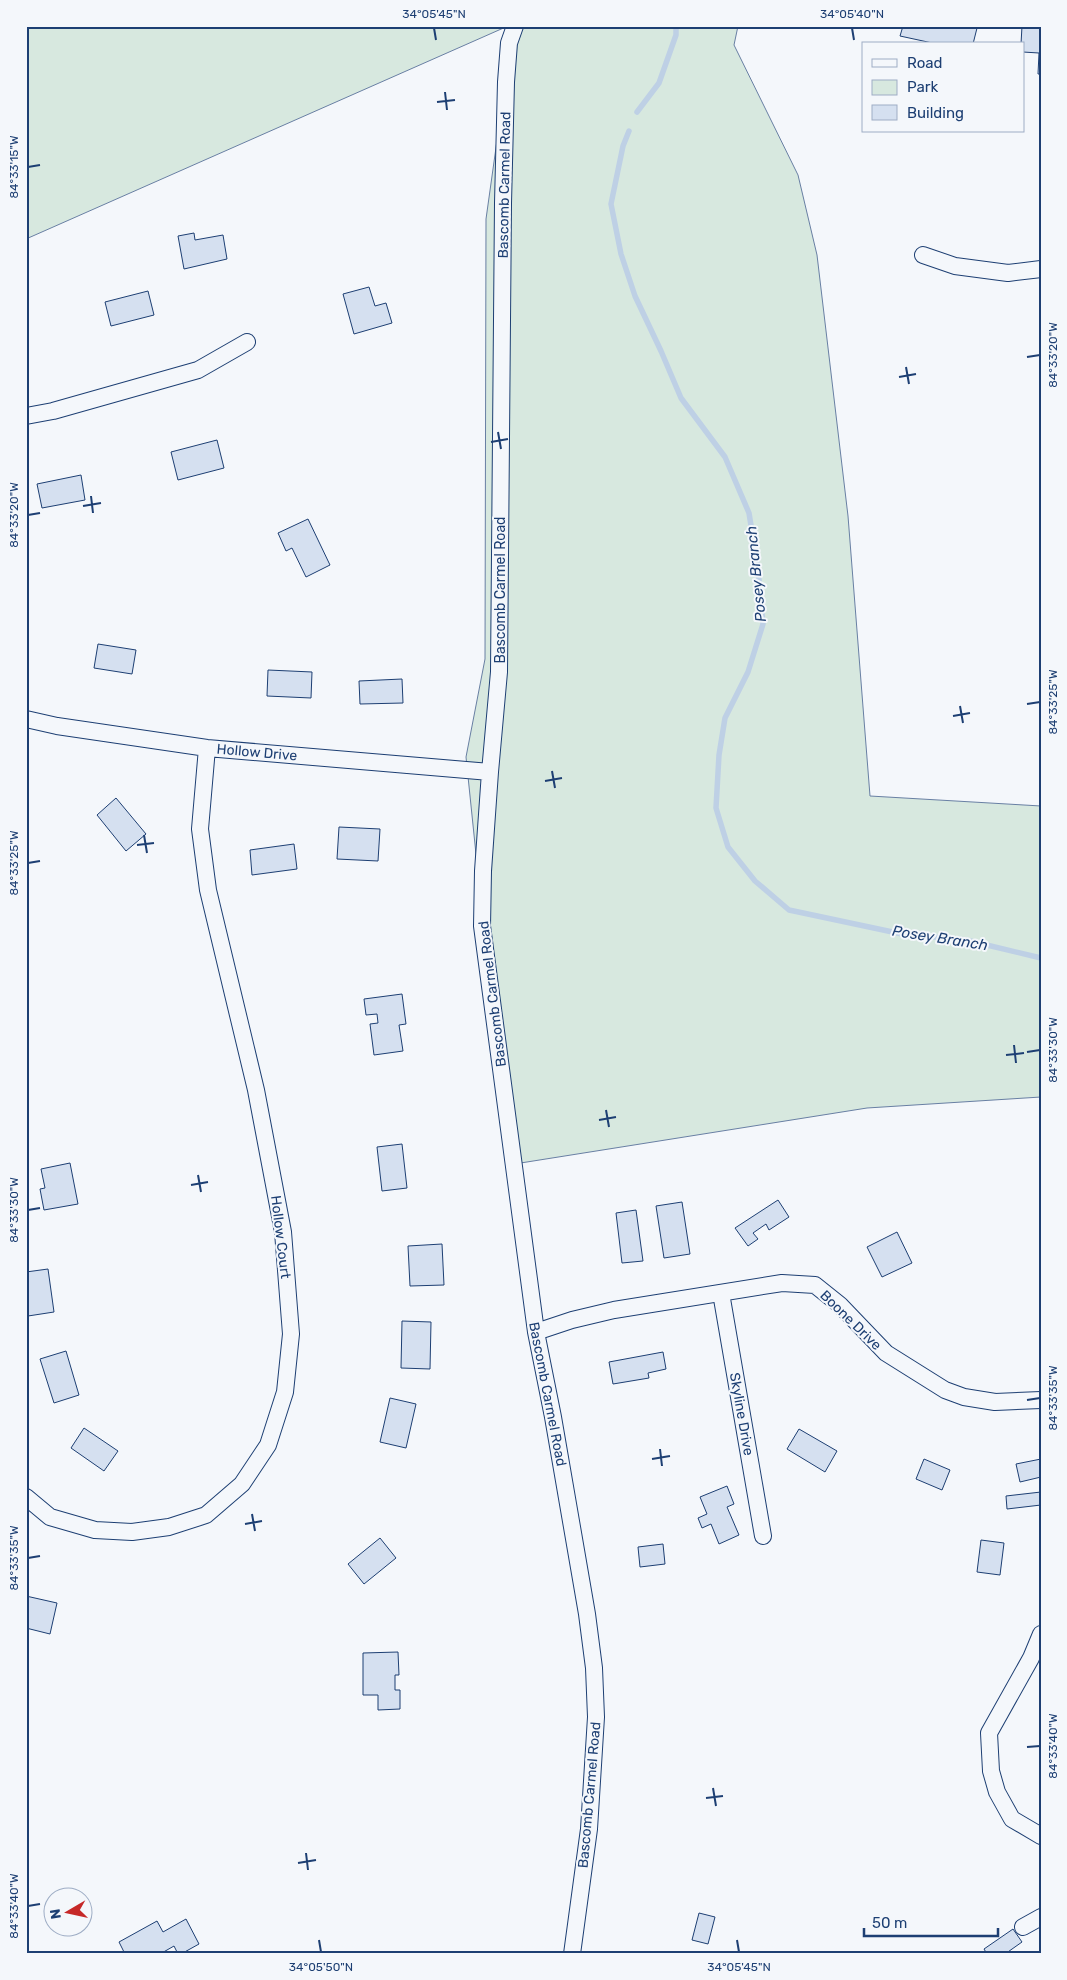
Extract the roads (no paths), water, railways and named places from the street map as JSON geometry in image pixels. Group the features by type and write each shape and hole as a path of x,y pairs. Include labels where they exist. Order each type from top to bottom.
{"street":[{"name":"Bascomb Carmel Road","path":"515,26 509,43 506,82 502,222 499,672 483,871 482,926 536,1332 553,1417 587,1614 594,1668 596,1717 589,1829 572,1954"},
{"path":"923,255 955,266 1008,273 1041,269"},
{"path":"26,416 53,411 198,370 247,342"},
{"name":"Hollow Drive","path":"26,719 57,726 207,748 490,772"},
{"name":"Hollow Court","path":"26,1497 50,1517 95,1530 132,1532 150,1530 169,1527 206,1515 242,1484 268,1445 285,1392 292,1334 283,1232 256,1090 208,890 200,829 207,748"},
{"name":"Boone Drive","path":"536,1332 572,1320 614,1310 782,1283 815,1285 840,1305 886,1353 946,1390 964,1397 995,1402 1041,1400"},
{"name":"Skyline Drive","path":"721,1293 763,1536"},
{"path":"1041,1634 1031,1658 989,1733 991,1772 997,1792 1012,1819 1041,1836"},
{"path":"1022,1927 1041,1917"}],"waterway":[{"name":"Posey Branch","path":"637,112 659,83 676,35 676,26"},
{"name":"Posey Branch","path":"629,131 623,146 611,204 621,254 635,296 681,398 725,457 749,513 758,569 763,624 748,672 725,718 719,755 716,808 728,847 755,881 789,910 902,934 966,940 1041,958"}]}
